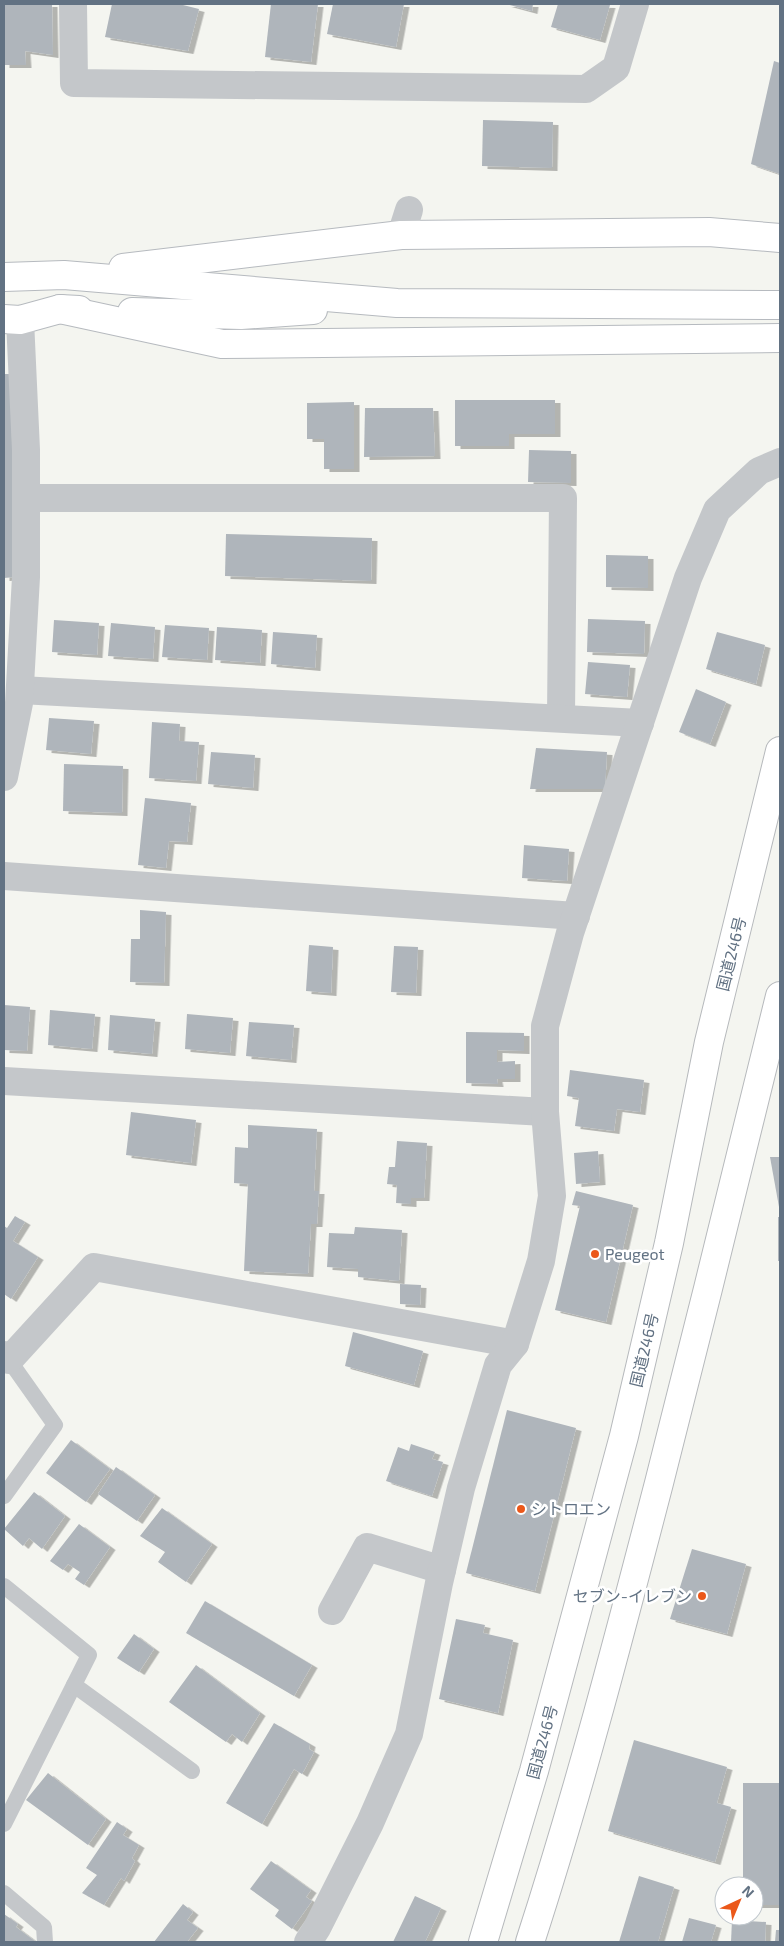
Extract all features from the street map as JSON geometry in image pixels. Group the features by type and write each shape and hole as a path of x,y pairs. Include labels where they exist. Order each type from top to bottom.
{"main road":[{"path":"64,275 405,222 709,232 780,238"},
{"path":"4,277 64,275 397,303 780,305"},
{"path":"12,319 60,309 241,315 397,303"},
{"path":"60,309 222,344 780,338"},
{"name":"国道246号","path":"483,1942 534,1771 624,1436 669,1243 708,1042 780,751"},
{"path":"530,1942 567,1821 626,1611 716,1264 772,1063 780,996"}],"street":[{"path":"73,4 74,83 586,89 616,68 635,4"},
{"path":"4,777 19,703 26,577 26,450 12,319"},
{"path":"308,1942 370,1823 409,1734 442,1570 461,1488 498,1365 515,1344 541,1261 552,1196 545,1112 545,1026 576,916 688,578 716,510 759,471 780,462"},
{"path":"26,498 563,498 561,718"},
{"path":"20,690 640,723"},
{"path":"4,876 576,916"},
{"path":"4,1081 545,1112"},
{"path":"6,1357 94,1267 515,1344"},
{"path":"332,1611 367,1547 442,1570"}],"lane":[{"path":"4,1496 55,1425 6,1357"},
{"path":"4,1586 89,1654 4,1824"},
{"path":"74,1685 192,1770"},
{"path":"4,1893 44,1927 45,1942"}],"building":[{"path":"4,4 52,4 53,55 25,51 26,65 4,65"},
{"path":"112,4 179,4 199,9 188,51 105,37"},
{"path":"271,4 318,4 311,62 265,57"},
{"path":"333,4 404,4 396,47 327,34"},
{"path":"506,4 533,4 532,11"},
{"path":"558,4 610,5 600,40 551,27"},
{"path":"774,61 780,63 780,174 751,164"},
{"path":"483,120 553,122 552,168 482,166"},
{"path":"4,374 10,374 16,577 4,578"},
{"path":"455,400 555,400 555,434 509,434 509,446 455,446"},
{"path":"354,402 354,469 324,469 324,439 307,439 307,403"},
{"path":"365,408 433,408 435,456 364,457"},
{"path":"529,450 571,451 571,483 528,482"},
{"path":"226,534 372,538 371,581 225,576"},
{"path":"606,555 648,556 648,588 606,587"},
{"path":"588,619 645,621 644,654 587,652"},
{"path":"54,620 99,623 97,655 52,652"},
{"path":"111,623 155,627 153,659 108,656"},
{"path":"165,625 209,628 207,660 162,657"},
{"path":"217,627 262,630 260,663 215,660"},
{"path":"273,632 317,635 315,668 271,664"},
{"path":"717,632 765,645 756,684 706,669"},
{"path":"588,662 630,665 627,697 585,694"},
{"path":"696,689 726,702 710,744 679,732"},
{"path":"49,718 94,721 91,754 46,750"},
{"path":"152,722 180,724 179,741 199,742 196,781 149,778"},
{"path":"536,748 607,752 605,789 530,789"},
{"path":"211,752 255,755 253,788 208,784"},
{"path":"64,764 123,766 122,813 63,811"},
{"path":"145,798 191,803 187,842 169,841 166,868 138,865"},
{"path":"524,845 569,849 567,881 522,878"},
{"path":"140,910 166,912 164,983 130,982 131,939 140,939"},
{"path":"309,945 333,947 331,993 306,991"},
{"path":"394,946 418,947 416,993 391,992"},
{"path":"4,1005 30,1007 27,1051 4,1050"},
{"path":"50,1010 95,1014 92,1049 48,1045"},
{"path":"187,1014 233,1018 230,1053 185,1049"},
{"path":"110,1015 155,1019 152,1054 108,1050"},
{"path":"249,1022 294,1025 291,1060 246,1056"},
{"path":"466,1032 524,1033 524,1051 497,1050 497,1062 515,1061 515,1079 497,1079 498,1084 466,1083"},
{"path":"570,1070 644,1080 640,1112 617,1109 614,1131 575,1126 579,1098 567,1096"},
{"path":"131,1112 196,1120 191,1163 126,1155"},
{"path":"248,1125 317,1129 314,1191 319,1191 317,1224 311,1224 308,1274 244,1271 248,1184 234,1183 235,1147 248,1148"},
{"path":"397,1141 427,1143 424,1198 411,1198 411,1204 396,1203 397,1185 387,1184 389,1167 395,1167"},
{"path":"598,1151 600,1182 576,1184 574,1153"},
{"path":"770,1157 780,1157 780,1207 779,1207"},
{"path":"576,1191 633,1205 606,1322 555,1310 580,1206 572,1205"},
{"path":"15,1216 25,1222 13,1241 38,1257 11,1299 4,1294 4,1226 7,1228"},
{"path":"778,1217 780,1217 780,1261 778,1261"},
{"path":"355,1227 402,1230 399,1281 358,1277 358,1269 327,1267 329,1233 354,1234"},
{"path":"400,1284 421,1285 420,1305 400,1304"},
{"path":"353,1332 423,1351 414,1385 345,1366"},
{"path":"507,1410 576,1428 535,1591 466,1573"},
{"path":"71,1440 110,1469 86,1502 46,1473"},
{"path":"411,1444 435,1452 432,1459 443,1462 432,1496 386,1481 398,1447 409,1451"},
{"path":"116,1467 155,1495 137,1521 98,1494"},
{"path":"34,1492 65,1516 42,1549 29,1538 23,1546 4,1529"},
{"path":"162,1508 212,1544 186,1582 158,1562 165,1552 140,1536"},
{"path":"79,1524 110,1547 84,1585 75,1579 80,1572 68,1564 63,1570 50,1561"},
{"path":"692,1549 746,1564 727,1634 670,1619"},
{"path":"205,1601 312,1665 294,1696 186,1633"},
{"path":"456,1619 485,1625 483,1633 513,1640 498,1713 439,1699"},
{"path":"134,1634 154,1649 139,1672 117,1658"},
{"path":"196,1665 260,1713 242,1742 232,1734 226,1742 169,1702"},
{"path":"274,1723 310,1744 309,1749 314,1752 302,1774 294,1769 262,1824 226,1803"},
{"path":"634,1740 727,1767 717,1803 731,1807 715,1862 608,1831"},
{"path":"48,1773 106,1819 88,1845 26,1800"},
{"path":"743,1783 780,1783 780,1905 764,1905 764,1876 743,1876"},
{"path":"117,1822 127,1829 123,1835 139,1845 132,1858 135,1861 124,1881 121,1878 104,1905 82,1893 97,1875 86,1868"},
{"path":"271,1861 311,1890 306,1897 312,1901 292,1929 275,1916 279,1910 250,1889"},
{"path":"639,1876 674,1887 658,1942 619,1942"},
{"path":"415,1896 441,1908 425,1942 393,1942"},
{"path":"183,1904 193,1912 187,1920 198,1928 187,1942 154,1942"},
{"path":"4,1914 18,1924 16,1927 36,1942 4,1942"},
{"path":"689,1918 716,1926 711,1942 682,1942"},
{"path":"764,1922 766,1922 765,1942 731,1942 732,1926 764,1926"},
{"path":"776,1930 780,1930 780,1942 775,1942"}],"place":[{"name":"Peugeot","path":"595,1254"},
{"name":"シトロエン","path":"521,1509"},
{"name":"セブン-イレブン","path":"702,1596"}]}
